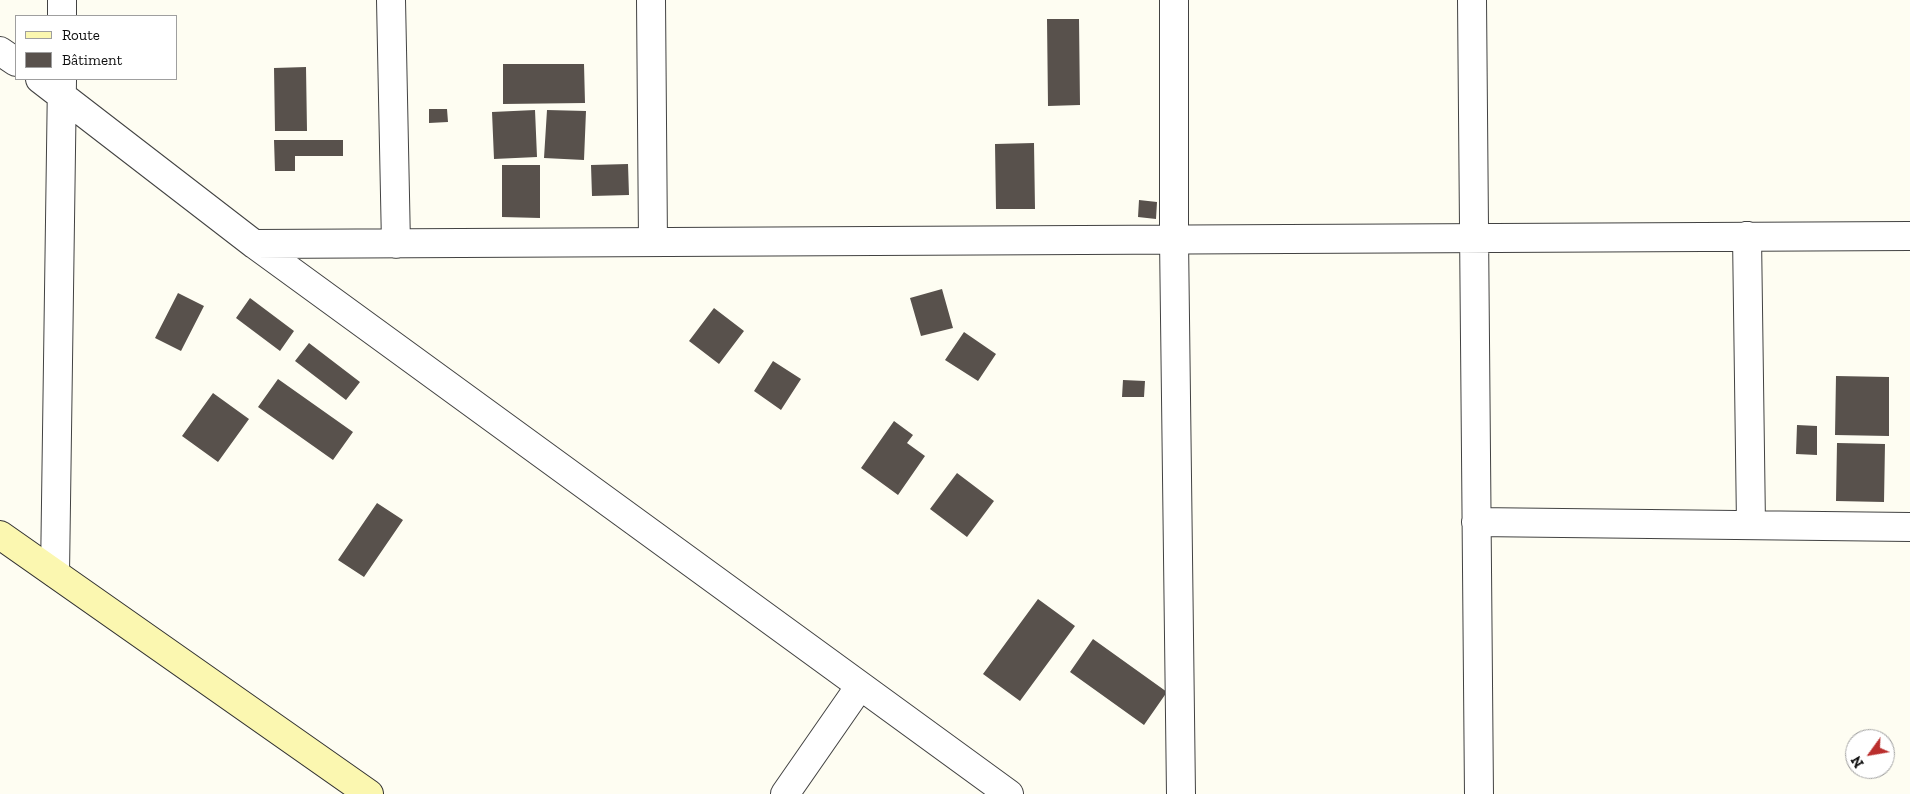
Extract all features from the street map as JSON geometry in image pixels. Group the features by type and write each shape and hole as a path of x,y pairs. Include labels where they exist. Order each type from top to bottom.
{"street":[{"path":"62,0 62,15"},
{"path":"391,0 396,244"},
{"path":"651,0 653,242"},
{"path":"1174,0 1174,239 1181,794"},
{"path":"1472,0 1479,794"},
{"path":"0,51 15,61"},
{"path":"43,80 62,87 254,244 1009,794"},
{"path":"55,573 62,87"},
{"path":"1747,236 1751,525"},
{"path":"254,244 1910,236"},
{"path":"1476,522 1910,527"},
{"path":"0,535 369,794"},
{"path":"786,794 860,686"}],"building":[{"path":"1047,19 1079,19 1080,105 1048,106"},
{"path":"503,64 584,64 585,103 503,104"},
{"path":"306,67 307,131 275,131 274,68"},
{"path":"429,109 447,109 448,122 429,123"},
{"path":"535,110 537,157 494,159 492,112"},
{"path":"547,110 586,111 584,160 544,158"},
{"path":"274,140 343,140 343,156 295,156 295,171 275,171"},
{"path":"1034,143 1035,209 996,209 995,144"},
{"path":"628,164 629,195 592,196 591,165"},
{"path":"502,165 540,165 540,218 502,217"},
{"path":"1139,200 1157,202 1156,219 1138,217"},
{"path":"942,289 953,328 921,336 910,298"},
{"path":"178,293 204,306 181,351 155,338"},
{"path":"250,298 294,331 280,351 236,318"},
{"path":"714,308 744,331 719,364 689,341"},
{"path":"964,332 996,354 978,381 945,360"},
{"path":"309,343 360,382 346,400 295,361"},
{"path":"773,361 801,379 781,410 754,391"},
{"path":"1836,376 1889,377 1889,436 1835,435"},
{"path":"278,379 353,432 333,460 258,407"},
{"path":"1123,380 1145,381 1144,397 1122,397"},
{"path":"213,393 249,419 218,462 182,436"},
{"path":"894,421 913,435 907,443 925,456 898,495 861,468"},
{"path":"1797,425 1817,426 1817,455 1796,454"},
{"path":"1837,443 1885,444 1884,502 1836,501"},
{"path":"957,473 994,501 967,537 930,509"},
{"path":"377,503 403,520 364,577 338,560"},
{"path":"1038,599 1075,626 1020,701 983,674"},
{"path":"1093,639 1167,692 1144,725 1070,672"}]}
